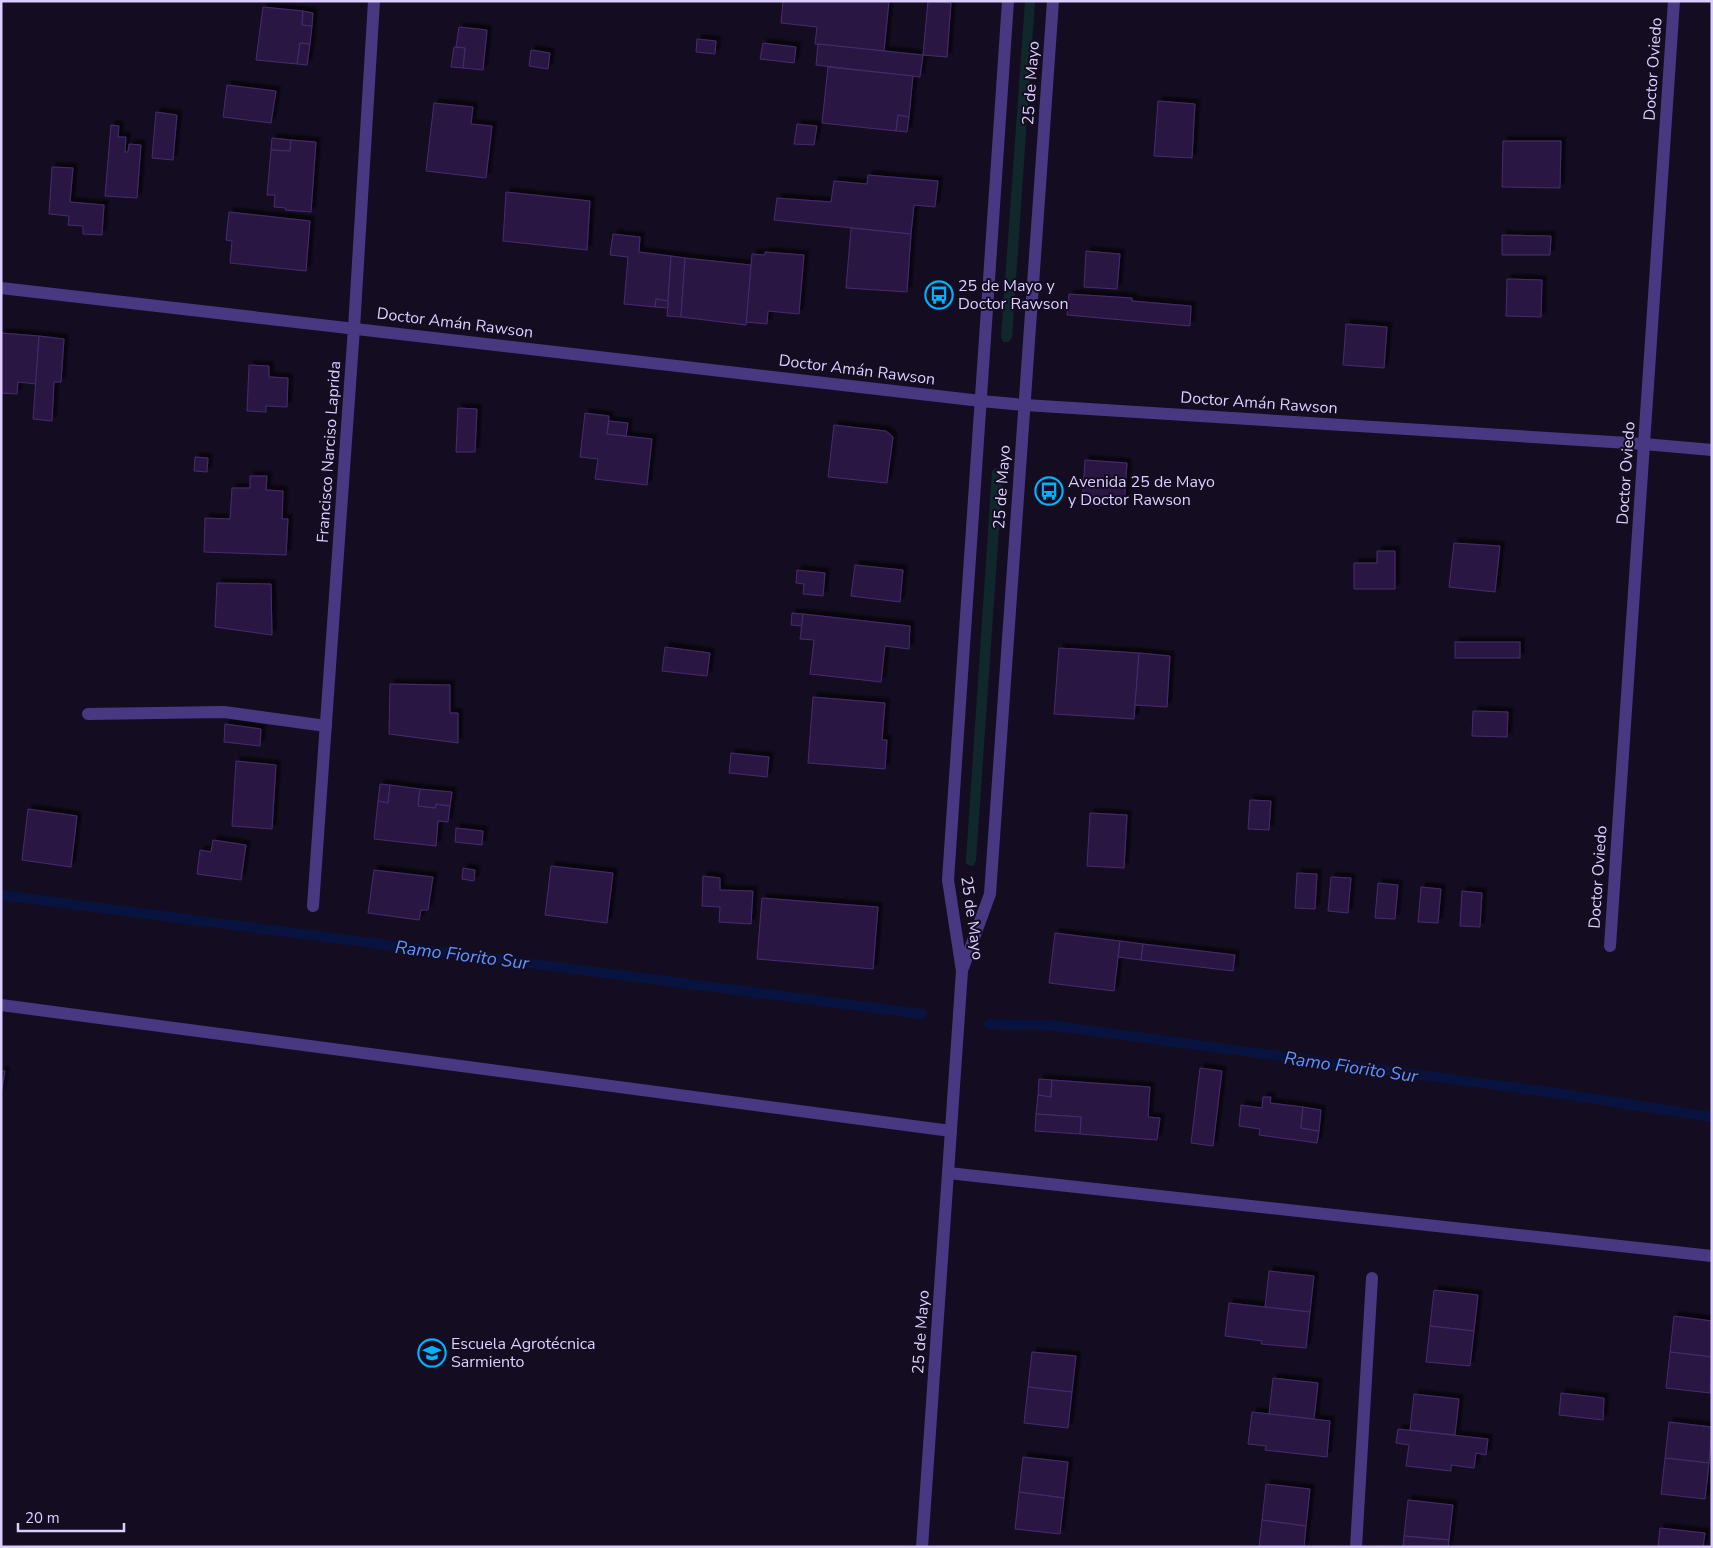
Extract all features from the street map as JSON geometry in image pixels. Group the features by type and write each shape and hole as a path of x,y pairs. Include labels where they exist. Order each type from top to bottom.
{"street":[{"name":"Francisco Narciso Laprida","path":"313,906 354,328 374,1"},
{"name":"25 de Mayo","path":"922,1547 962,971 948,880 1008,1"},
{"name":"25 de Mayo","path":"962,971 990,894 1053,1"},
{"name":"Doctor Oviedo","path":"1610,946 1674,1"},
{"name":"Doctor Amán Rawson","path":"1,288 1024,405 1644,444 1712,450"},
{"path":"88,714 224,712 326,726"},
{"path":"1,1005 951,1131"},
{"path":"948,1173 1712,1256"},
{"path":"1356,1547 1372,1278"}],"green space":[{"path":"1025,1 1035,1 1012,338 1009,342 1003,342 1001,337"},
{"path":"995,468 1003,472 976,861 973,866 968,865 966,860 992,471"}],"building":[{"path":"783,1 889,1 884,51 815,44 817,27 781,23"},
{"path":"928,1 951,3 947,57 923,55"},
{"path":"263,7 303,11 302,25 312,26 310,44 300,43 297,64 256,60"},
{"path":"303,11 313,13 312,26 302,25"},
{"path":"459,27 487,30 483,70 463,68 465,48 456,47"},
{"path":"697,39 716,41 715,54 696,52"},
{"path":"300,43 310,44 307,65 297,64"},
{"path":"763,43 796,47 794,63 760,59"},
{"path":"818,44 923,55 920,77 816,65"},
{"path":"454,47 465,48 463,68 451,67"},
{"path":"531,50 550,53 548,69 529,66"},
{"path":"828,67 913,76 909,117 898,115 896,131 822,123"},
{"path":"227,85 276,91 271,123 223,117"},
{"path":"1158,101 1195,104 1192,158 1154,156"},
{"path":"434,103 473,107 471,124 492,126 486,178 426,171"},
{"path":"156,112 177,115 173,160 152,158"},
{"path":"898,115 909,117 907,132 896,131"},
{"path":"797,124 817,126 814,145 794,144"},
{"path":"111,125 119,126 118,137 126,137 125,152 128,152 129,144 141,145 137,198 105,196"},
{"path":"272,138 291,140 290,151 271,150"},
{"path":"291,140 316,142 311,212 274,207 275,195 267,195 271,150 290,151"},
{"path":"1503,141 1561,141 1560,188 1502,187"},
{"path":"52,167 73,168 70,202 104,205 102,235 83,234 83,226 68,225 69,216 49,214"},
{"path":"868,175 938,181 935,207 914,205 911,234 774,220 777,198 831,202 834,181 867,184"},
{"path":"506,192 590,201 587,250 503,241"},
{"path":"229,212 310,221 306,271 230,263 232,241 226,240"},
{"path":"851,228 911,234 907,292 846,288"},
{"path":"613,234 640,237 639,252 671,256 668,301 656,299 655,307 624,304 628,257 610,255"},
{"path":"1502,235 1551,236 1550,255 1502,255"},
{"path":"1086,251 1120,254 1117,289 1084,287"},
{"path":"765,252 804,255 799,314 768,311 767,324 746,322 752,254 765,255"},
{"path":"671,256 685,258 681,317 667,316"},
{"path":"685,258 751,265 746,325 681,317"},
{"path":"1507,279 1542,280 1541,317 1506,316"},
{"path":"1069,294 1132,298 1132,301 1191,306 1190,326 1067,315"},
{"path":"656,299 668,301 668,308 655,307"},
{"path":"1346,324 1387,327 1384,368 1343,365"},
{"path":"1,333 39,336 36,384 18,382 17,394 1,393"},
{"path":"39,336 64,339 61,382 54,382 52,421 33,419"},
{"path":"249,365 269,366 269,377 288,378 287,407 266,406 266,412 247,411"},
{"path":"458,408 477,409 475,452 456,452"},
{"path":"585,413 609,416 607,434 652,439 647,485 595,479 598,459 580,457"},
{"path":"609,421 628,423 626,436 607,434"},
{"path":"834,425 886,431 893,437 887,483 828,477"},
{"path":"195,457 208,458 207,472 194,471"},
{"path":"1085,460 1127,463 1124,506 1082,504"},
{"path":"250,476 267,476 266,490 283,491 282,519 288,519 286,555 204,552 205,518 230,519 232,488 250,488"},
{"path":"1454,543 1500,546 1495,592 1449,587"},
{"path":"1377,551 1395,551 1395,589 1354,589 1354,563 1377,563"},
{"path":"855,565 903,570 900,602 851,596"},
{"path":"797,570 825,573 823,596 803,594 804,584 796,583"},
{"path":"217,583 271,584 272,635 215,627"},
{"path":"792,613 803,614 802,626 791,625"},
{"path":"803,614 910,626 909,649 885,646 881,682 810,674 814,640 800,639"},
{"path":"1455,642 1520,642 1520,658 1455,658"},
{"path":"665,647 710,653 707,676 662,671"},
{"path":"1059,648 1139,653 1134,719 1054,714"},
{"path":"1139,653 1170,656 1167,707 1135,705"},
{"path":"390,684 450,685 450,713 458,713 458,743 389,734"},
{"path":"813,697 885,703 882,740 887,740 885,769 808,763"},
{"path":"1473,711 1508,712 1507,737 1472,736"},
{"path":"225,724 261,729 260,746 224,742"},
{"path":"731,753 769,757 767,777 729,773"},
{"path":"236,761 276,765 272,829 232,826"},
{"path":"380,784 390,785 388,803 378,801"},
{"path":"390,785 420,789 418,806 435,808 436,804 450,806 448,822 438,821 436,846 374,839 378,801 388,803"},
{"path":"420,789 452,792 450,806 436,804 435,808 418,806"},
{"path":"1250,800 1271,801 1269,830 1248,829"},
{"path":"28,809 77,816 71,867 22,860"},
{"path":"1090,813 1127,815 1124,868 1087,866"},
{"path":"456,828 483,831 482,845 455,842"},
{"path":"213,840 246,845 241,880 197,874 200,850 211,852"},
{"path":"551,866 613,873 607,923 545,915"},
{"path":"463,868 475,870 474,881 462,879"},
{"path":"374,870 433,877 428,910 421,910 419,920 368,913"},
{"path":"1297,873 1317,874 1315,909 1295,908"},
{"path":"703,876 720,878 720,890 753,891 751,924 719,922 720,907 702,906"},
{"path":"1331,877 1351,878 1348,913 1328,911"},
{"path":"1378,883 1398,885 1395,919 1375,918"},
{"path":"1421,887 1441,889 1438,923 1418,922"},
{"path":"1462,891 1482,893 1480,927 1460,926"},
{"path":"762,898 878,907 873,969 757,959"},
{"path":"1055,933 1120,941 1114,991 1049,983"},
{"path":"1120,941 1143,944 1141,960 1118,957"},
{"path":"1143,944 1235,955 1233,971 1141,960"},
{"path":"1200,1068 1222,1071 1213,1146 1191,1143"},
{"path":"1,1071 5,1071 1,1094"},
{"path":"1039,1079 1052,1080 1051,1097 1038,1095"},
{"path":"1052,1080 1150,1087 1148,1117 1160,1118 1157,1140 1080,1134 1081,1117 1036,1114 1038,1095 1051,1097"},
{"path":"1263,1097 1271,1097 1270,1103 1303,1107 1301,1128 1319,1131 1317,1143 1259,1135 1260,1129 1239,1126 1241,1105 1262,1108"},
{"path":"1303,1107 1321,1110 1319,1131 1301,1128"},
{"path":"1036,1114 1081,1117 1080,1134 1035,1131"},
{"path":"1269,1271 1314,1276 1310,1312 1265,1307"},
{"path":"1434,1290 1478,1295 1474,1331 1430,1326"},
{"path":"1229,1303 1310,1312 1306,1348 1261,1344 1262,1341 1225,1336"},
{"path":"1674,1316 1712,1321 1712,1357 1670,1352"},
{"path":"1430,1326 1474,1331 1470,1366 1426,1362"},
{"path":"1032,1352 1076,1356 1072,1392 1028,1387"},
{"path":"1670,1352 1712,1357 1710,1393 1666,1388"},
{"path":"1273,1378 1318,1383 1314,1419 1269,1414"},
{"path":"1028,1387 1072,1392 1068,1428 1024,1423"},
{"path":"1561,1393 1604,1398 1603,1420 1559,1415"},
{"path":"1414,1394 1459,1399 1455,1435 1410,1430"},
{"path":"1252,1412 1330,1421 1327,1457 1265,1450 1266,1446 1248,1444"},
{"path":"1669,1422 1712,1427 1709,1463 1665,1458"},
{"path":"1398,1429 1488,1439 1486,1455 1476,1453 1474,1468 1451,1465 1451,1471 1406,1466 1409,1445 1396,1443"},
{"path":"1023,1457 1068,1462 1064,1498 1019,1492"},
{"path":"1665,1458 1709,1463 1705,1499 1661,1494"},
{"path":"1266,1484 1310,1489 1306,1526 1262,1520"},
{"path":"1019,1492 1064,1498 1060,1534 1015,1529"},
{"path":"1408,1500 1453,1505 1449,1540 1404,1536"},
{"path":"1262,1520 1306,1526 1304,1547 1259,1547"},
{"path":"1660,1528 1705,1533 1703,1547 1658,1547"},
{"path":"1404,1536 1449,1540 1448,1547 1403,1547"}],"waterway":[{"name":"Ramo Fiorito Sur","path":"1,895 922,1014"},
{"name":"Ramo Fiorito Sur","path":"989,1024 1048,1025 1549,1092 1712,1117"}],"place":[{"name":"25 de Mayo y Doctor Rawson","path":"939,295"},
{"name":"Avenida 25 de Mayo y Doctor Rawson","path":"1049,491"},
{"name":"Escuela Agrotécnica Sarmiento","path":"432,1353"}]}
